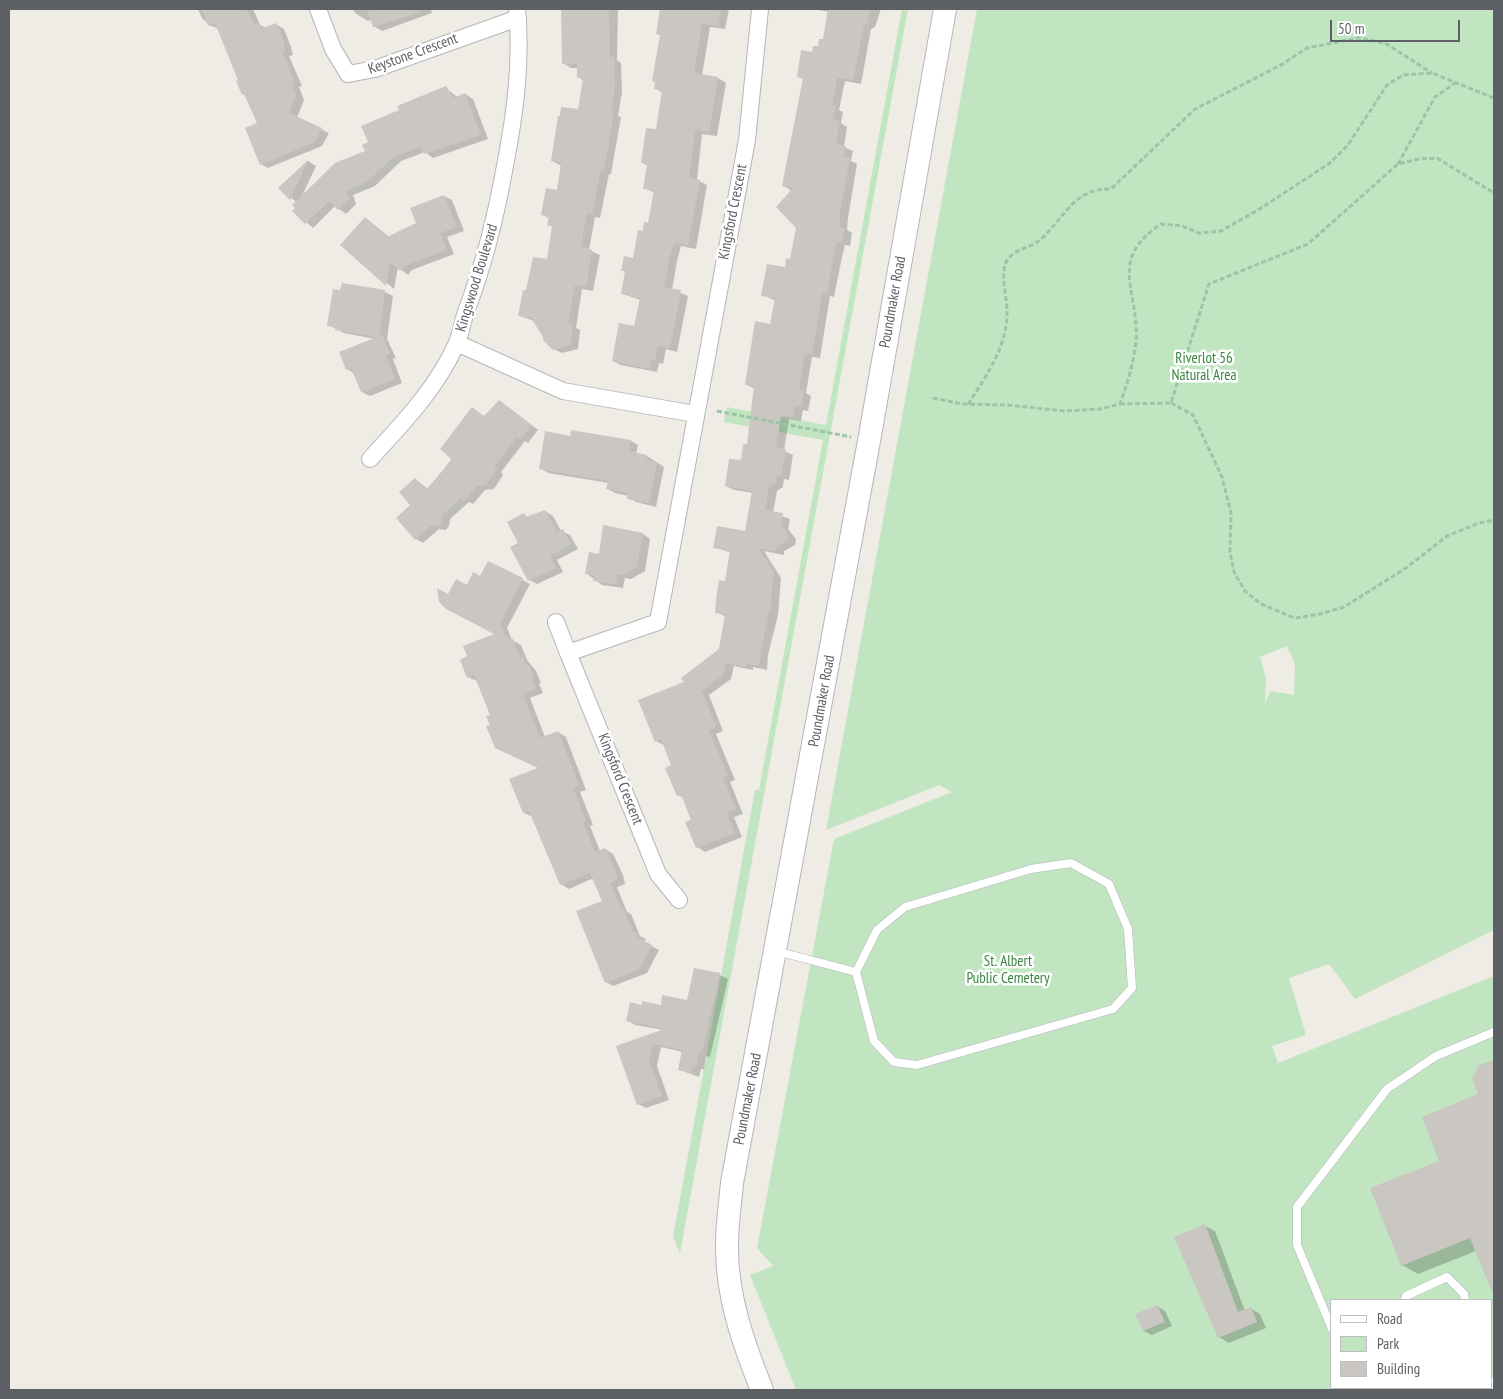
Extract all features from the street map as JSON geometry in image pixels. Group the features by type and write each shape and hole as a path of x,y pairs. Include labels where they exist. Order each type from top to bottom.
{"street":[{"name":"Keystone Crescent","path":"318,9 333,49 348,74 375,70 517,13"},
{"name":"Kingsford Crescent","path":"568,653 658,622 665,593 695,414 747,140 760,9"},
{"name":"Poundmaker Road","path":"762,1390 747,1352 731,1292 726,1246 732,1183 869,440 945,9"},
{"name":"Kingswood Boulevard","path":"370,459 418,407 457,343 484,264 494,224 514,119 519,66 517,13"},
{"path":"457,343 563,390 695,414"},
{"name":"Kingsford Crescent","path":"556,622 658,874 679,900"}],"lane":[{"path":"1071,863 1109,884 1128,929 1132,988 1113,1009 917,1065 894,1062 874,1041 856,972 877,930 905,906 1031,870 1071,863"},
{"path":"776,951 856,972"},
{"path":"1330,1324 1298,1245 1297,1207 1387,1089 1436,1056 1494,1032"},
{"path":"1405,1299 1406,1296 1447,1277 1464,1294 1465,1299"}],"path":[{"path":"967,404 988,375 1004,336 1007,313 1005,265 1012,253 1028,249 1041,239 1076,200 1096,188 1111,189 1195,109 1281,65 1307,48 1358,38 1385,43 1432,73 1494,98"},
{"path":"1120,404 1125,392 1136,341 1134,308 1128,283 1131,259 1145,234 1160,224 1182,226 1200,233 1221,231 1330,163 1348,144 1387,85 1403,75 1432,73"},
{"path":"1171,403 1209,284 1308,244 1398,164 1434,97 1455,83"},
{"path":"1398,164 1419,159 1437,158 1494,193"},
{"path":"933,398 967,404 1008,405 1065,410 1100,409 1120,404 1171,403 1193,415 1222,477 1232,512 1230,552 1234,572 1245,591 1262,604 1295,618 1320,614 1344,607 1406,568 1447,536 1479,523 1494,520"},
{"path":"717,411 869,440"}],"green space":[{"path":"902,9 908,9 680,1253 673,1237 755,790 759,790 823,440 724,422 727,407 826,425"},
{"path":"977,9 1494,9 1494,930 1355,999 1329,964 1289,978 1306,1035 1272,1046 1278,1063 1494,976 1494,1390 796,1390 750,1275 773,1266 757,1248 834,839 952,792 939,785 826,830","holes":["1287,646 1295,664 1294,695 1271,691 1265,702 1266,679 1260,657"]}],"building":[{"path":"202,9 249,9 247,10 254,24 258,23 261,29 276,23 284,42 285,50 282,52 295,82 292,83 296,95 289,113 322,128 315,142 260,165 245,128 257,123 236,81 238,80 215,23 208,26"},
{"path":"367,9 420,9 421,12 373,27"},
{"path":"561,9 609,9 610,57 614,57 615,87 611,111 614,111 604,170 601,170 592,214 587,213 581,246 592,250 586,287 575,285 568,324 573,325 570,345 553,350 543,340 531,318 518,316 523,290 526,290 533,257 547,259 552,226 547,225 549,217 541,215 546,188 557,190 561,163 551,161 558,116 560,116 561,107 578,109 583,78 577,78 577,64 562,64"},
{"path":"660,9 721,9 718,26 702,23 694,73 718,77 709,132 695,130 689,178 700,180 688,245 674,243 664,287 681,290 670,348 658,346 655,361 651,360 650,369 612,361 619,323 634,326 640,298 621,294 625,271 621,271 624,256 633,258 638,230 643,231 644,222 648,223 654,190 643,189 647,164 641,163 646,128 656,129 662,90 654,89 655,82 652,81 660,35 656,34"},
{"path":"828,9 870,9 868,23 864,25 853,80 837,78 832,106 836,106 833,120 840,121 836,144 846,146 844,157 850,158 840,213 840,227 845,228 842,242 837,242 834,252 827,294 822,293 812,354 805,353 799,389 804,390 801,407 795,406 793,417 781,415 776,448 786,449 781,476 777,475 776,483 769,487 765,510 783,513 781,524 788,534 788,540 777,547 776,551 758,548 774,572 770,611 759,666 746,664 745,667 726,663 723,675 702,691 716,727 709,730 728,776 723,777 736,809 727,813 735,833 696,848 685,822 691,820 681,794 677,796 665,768 671,765 661,739 655,742 638,700 684,682 681,678 719,649 725,614 715,613 716,600 719,580 725,581 730,551 713,548 717,526 745,531 752,491 725,486 729,459 741,460 743,444 747,444 754,386 745,385 755,321 770,324 775,298 761,296 767,264 785,267 786,258 790,259 796,228 776,207 793,188 782,186 803,78 797,77 801,50 812,52 813,46 818,46 819,39 823,39"},
{"path":"446,86 453,98 465,93 481,135 424,154 421,147 393,157 367,182 346,191 349,199 338,210 329,201 305,224 292,211 295,208 292,205 335,163 365,151 362,145 368,142 361,126 399,110 397,106"},
{"path":"308,160 290,200 278,188"},
{"path":"444,195 457,227 440,233 447,250 404,266 400,271 390,262 386,286 340,245 365,217 387,237 416,223 410,208"},
{"path":"342,283 385,290 379,336 382,334 390,354 386,355 395,379 361,392 351,368 346,370 339,352 377,337 335,330 336,327 327,326 333,289 340,290"},
{"path":"499,400 531,425 520,440 517,437 494,467 497,469 486,485 477,486 464,501 461,498 442,515 442,522 438,526 430,526 415,540 396,518 410,505 399,492 415,478 426,490 452,460 440,449 472,407 484,416"},
{"path":"571,430 631,440 629,451 647,455 646,459 657,462 649,503 627,499 628,493 606,489 608,481 539,469 545,431 570,436"},
{"path":"545,510 557,532 563,529 571,544 550,556 556,568 528,581 510,547 518,543 507,522 524,513 526,517"},
{"path":"603,525 643,533 637,567 622,575 617,575 616,584 593,581 594,575 585,574 589,552 599,554"},
{"path":"488,561 523,578 500,623 505,636 513,639 520,658 523,656 527,666 529,665 534,679 532,680 536,689 523,694 540,738 558,731 579,785 573,788 586,821 583,822 595,852 605,848 618,879 610,883 621,909 623,908 633,931 639,934 637,937 652,945 640,969 605,983 576,911 602,901 590,873 560,885 529,811 523,813 509,779 538,768 495,748 486,726 490,725 486,716 490,715 474,675 467,678 460,660 467,656 463,646 494,634 446,609 439,602 437,588 448,594 456,579 467,585 473,572 480,576"},
{"path":"694,968 720,973 702,1053 699,1053 696,1066 693,1065 692,1073 678,1070 682,1050 653,1044 649,1061 662,1096 637,1105 616,1046 664,1029 626,1021 630,1002 642,1005 642,1001 661,1005 662,995 687,1000"},
{"path":"1494,1060 1494,1297 1470,1238 1401,1266 1370,1188 1439,1161 1422,1117 1478,1094 1472,1079 1479,1065"},
{"path":"1205,1224 1238,1312 1251,1307 1257,1322 1218,1338 1174,1237"},
{"path":"1157,1305 1165,1322 1143,1331 1135,1314"}],"park label":[{"name":"Riverlot 56 Natural Area","path":"1204,368"},
{"name":"St. Albert Public Cemetery","path":"1008,970"}]}
